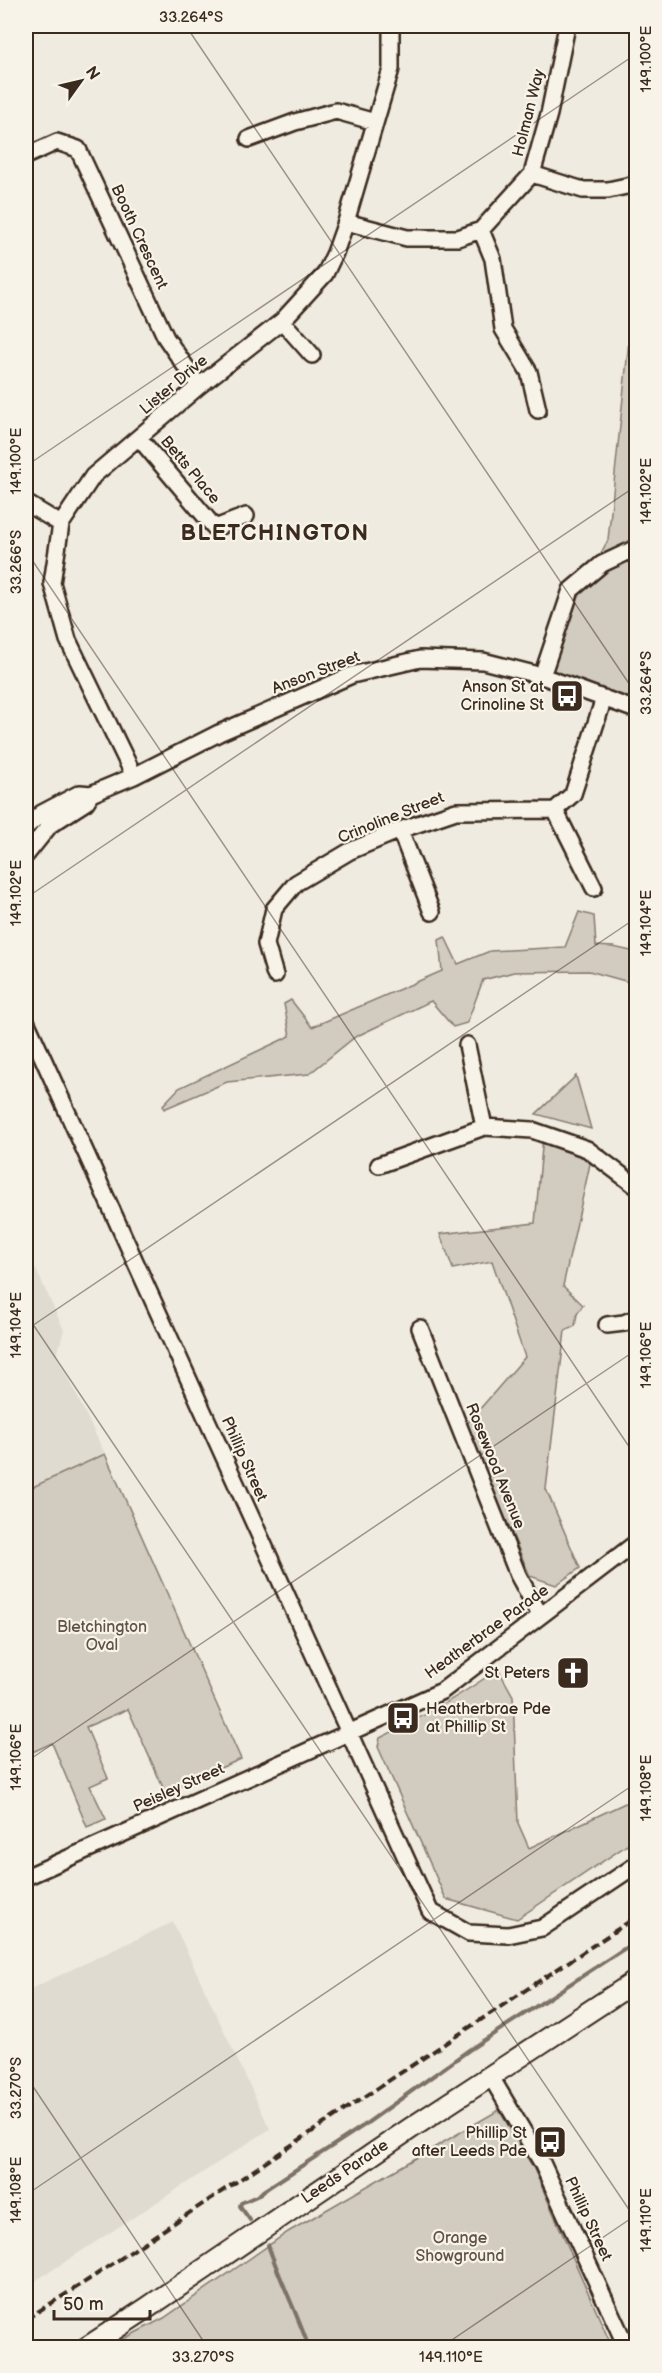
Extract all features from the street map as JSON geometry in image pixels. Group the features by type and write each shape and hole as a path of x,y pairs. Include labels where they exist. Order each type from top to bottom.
{"main road":[{"name":"Leeds Parade","path":"86,2348 411,2128 636,1981"}],"street":[{"name":"Lister Drive","path":"134,776 68,640 52,583 61,524 93,476 199,386 282,321 325,274 346,222 391,69 391,26"},
{"name":"Holman Way","path":"481,230 532,174 549,114 567,26"},
{"path":"249,139 295,122 336,111 375,122"},
{"name":"Booth Crescent","path":"26,156 57,142 78,149 166,338 199,386"},
{"path":"532,174 582,190 608,190 636,184"},
{"path":"346,222 406,238 458,238 481,230 493,259 503,329 529,372 538,410"},
{"path":"282,321 312,355"},
{"name":"Betts Place","path":"139,438 215,528 246,516"},
{"path":"26,503 61,524"},
{"path":"542,676 571,590 602,564 636,548"},
{"name":"Anson Street","path":"26,827 42,813 80,793 91,794 134,776 219,733 352,675 420,659 483,662 542,676 636,710"},
{"path":"594,888 555,810 573,794 604,699"},
{"name":"Anson Street","path":"26,855 50,825 86,802 91,794"},
{"name":"Crinoline Street","path":"275,975 267,944 274,909 296,884 350,851 400,830 456,811 536,812 555,810"},
{"path":"400,830 432,912"},
{"name":"Phillip Street","path":"26,1021 430,1911 469,1933 508,1935 542,1928 636,1865"},
{"path":"467,1045 484,1127"},
{"path":"379,1165 484,1127 532,1130 588,1149 636,1186"},
{"path":"607,1325 624,1323 636,1318"},
{"name":"Rosewood Avenue","path":"420,1329 518,1575 540,1615"},
{"name":"Heatherbrae Parade","path":"348,1731 442,1690 636,1543"},
{"name":"Peisley Street","path":"26,1877 348,1731"},
{"name":"Phillip Street","path":"491,2077 542,2163 627,2348"}],"shaded area":[{"path":"26,1248 64,1330 57,1355 105,1454 26,1490"},
{"path":"173,1922 270,2129 26,2287 26,1991"}],"green space":[{"path":"636,274 636,700 552,673 580,592 608,540"},
{"path":"579,912 594,916 596,946 636,952 636,984 589,971 514,972 483,980 467,1023 453,1027 431,1001 355,1037 309,1074 227,1082 164,1109 163,1105 179,1088 290,1036 284,1004 291,1000 312,1027 442,971 439,940 445,937 458,964 490,951 565,947"},
{"path":"576,1076 591,1129 536,1114"},
{"path":"543,1137 592,1155 563,1286 583,1305 577,1314 575,1326 565,1331 546,1489 580,1568 556,1585 530,1576 466,1425 525,1357 492,1261 453,1269 440,1234 535,1223"},
{"name":"Bletchington Oval","path":"105,1454 241,1759 165,1792 128,1709 86,1727 108,1778 90,1786 106,1819 87,1827 52,1743 26,1755 26,1490"},
{"path":"498,1669 513,1696 518,1823 529,1848 636,1798 636,1839 517,1919 446,1899 378,1747 380,1738 440,1706"},
{"name":"Orange Showground","path":"499,2110 534,2169 612,2347 108,2347 164,2318 288,2232"}],"waterway":[{"path":"250,2220 240,2206 241,2203 259,2195 363,2126 469,2050 636,1941"},
{"path":"268,2245 309,2348"}],"railway":[{"path":"26,2319 636,1917"}],"place":[{"name":"Anson St at Crinoline St","path":"567,696"},
{"name":"St Peters","path":"573,1673"},
{"name":"Heatherbrae Pde at Phillip St","path":"403,1718"},
{"name":"Phillip St after Leeds Pde","path":"550,2142"}],"district":[{"name":"BLETCHINGTON","path":"275,533"}]}
